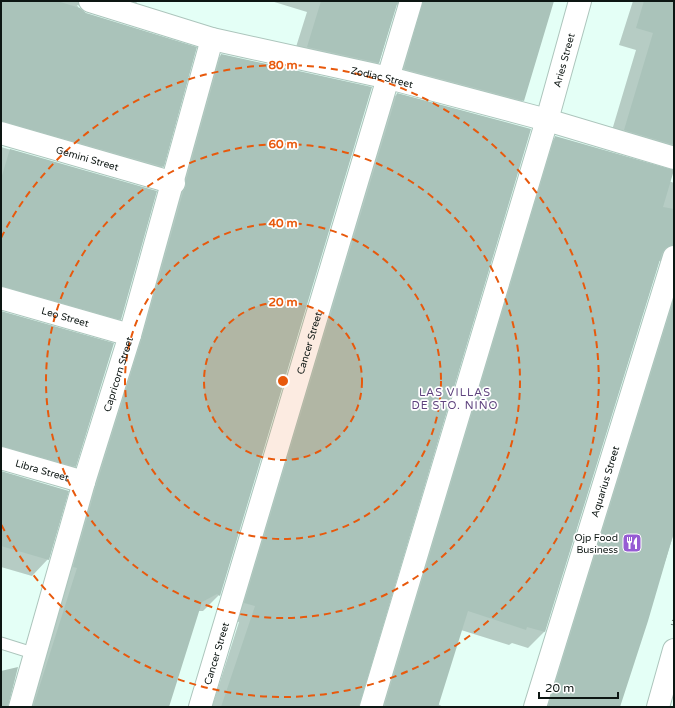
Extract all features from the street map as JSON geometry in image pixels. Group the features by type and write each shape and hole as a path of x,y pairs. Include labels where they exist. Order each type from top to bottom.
{"street":[{"name":"Zodiac Street","path":"90,1 212,39 389,78 547,120 674,158"},
{"name":"Cancer Street","path":"200,707 411,1"},
{"name":"Aries Street","path":"370,707 547,120 580,1"},
{"name":"Capricorn Street","path":"20,707 84,482 130,335 174,183 212,39"},
{"name":"Gemini Street","path":"1,133 174,183"},
{"name":"Aquarius Street","path":"535,707 674,257"},
{"name":"Leo Street","path":"1,298 130,335"},
{"name":"Libra Street","path":"1,458 84,482"},
{"path":"658,707 674,650"}],"lane":[{"path":"1,644 36,654"}],"building":[{"path":"1,1 57,1 80,8 86,13 197,47 164,167 1,121"},
{"path":"321,1 398,1 379,63 307,47"},
{"path":"423,1 554,1 524,101 404,69"},
{"path":"644,1 674,1 674,145 624,130 653,33 636,28"},
{"path":"221,54 372,87 220,596 217,594 202,602 169,707 33,707 77,568 73,567 186,186 186,180"},
{"path":"397,93 531,129 359,707 221,707 255,606 244,603"},
{"path":"555,136 674,170 663,207 674,209 674,245 666,248 662,253 545,632 527,627 526,630 468,611 438,707 384,707"},
{"path":"10,149 157,191 121,320 1,286 1,179"},
{"path":"674,299 674,532 648,621 620,707 548,707"},
{"path":"1,311 114,343 76,467 1,446"},
{"path":"1,471 69,491 49,560 1,546"},
{"path":"18,667 8,707 1,707 1,671"}],"place":[{"name":"Ojp Food Business","path":"632,543"}],"district":[{"name":"LAS VILLAS DE STO. NIÑO","path":"455,398"}]}
